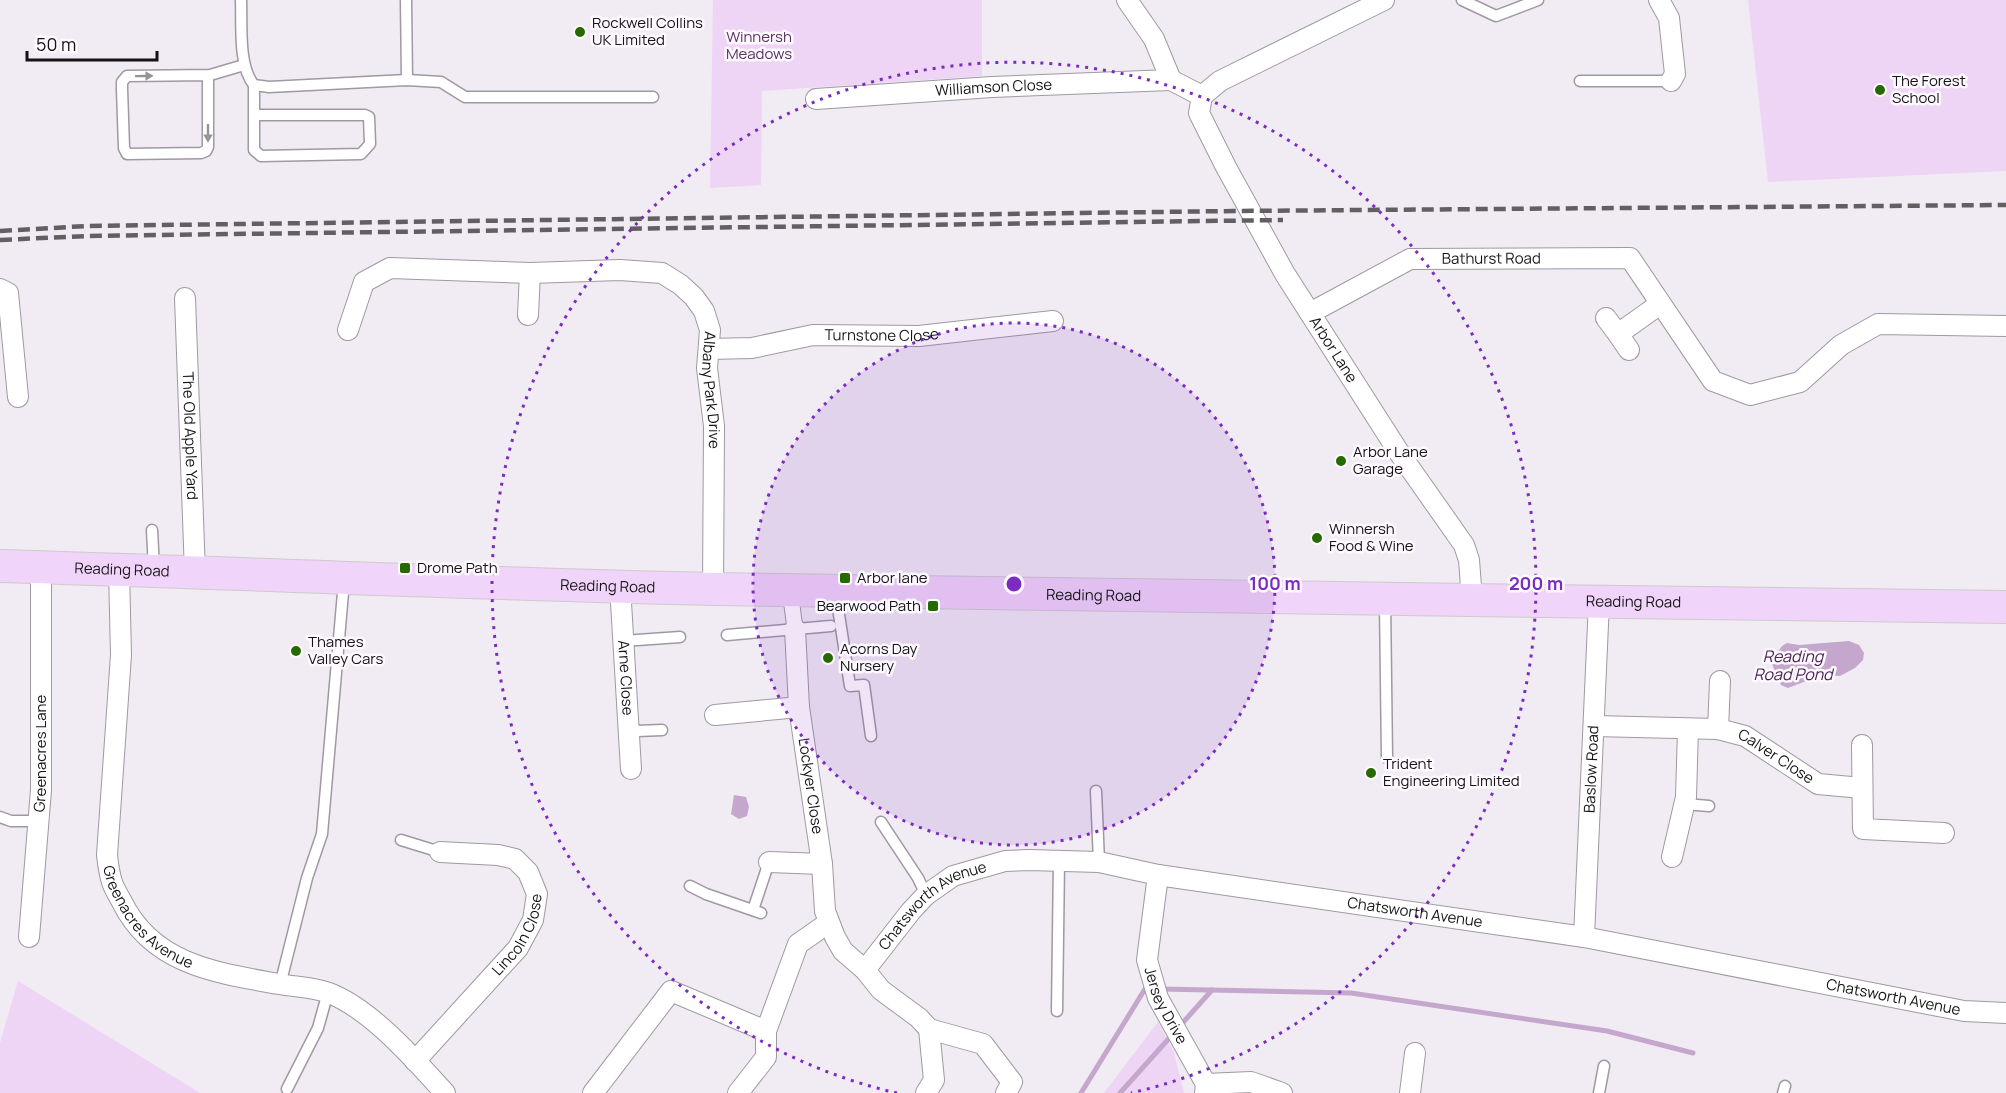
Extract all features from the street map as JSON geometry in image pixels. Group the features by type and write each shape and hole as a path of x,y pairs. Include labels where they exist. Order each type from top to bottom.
{"main road":[{"name":"Reading Road","path":"0,566 713,589 2006,607"}],"street":[{"path":"1127,0 1154,39 1171,80 1202,96 1220,81 1384,0"},
{"path":"1659,0 1670,18 1675,74 1671,81"},
{"name":"Williamson Close","path":"816,99 992,87 1171,80"},
{"name":"Arbor Lane","path":"1202,96 1199,113 1261,233 1400,454 1464,544 1472,600"},
{"name":"Bathurst Road","path":"1310,313 1410,259 1630,258 1713,381 1750,395 1800,382 1841,345 1878,324 2006,326"},
{"name":"Albany Park Drive","path":"348,330 364,282 390,268 530,273 620,270 663,273 681,285 704,311 710,330 708,386 714,426 713,589"},
{"path":"528,315 530,273"},
{"path":"0,289 8,293 18,397"},
{"name":"The Old Apple Yard","path":"185,298 195,573"},
{"path":"1606,318 1623,342 1660,304"},
{"name":"Turnstone Close","path":"709,349 752,348 813,335 919,336 1053,321"},
{"name":"Greenacres Lane","path":"29,937 41,790 42,567"},
{"name":"Greenacres Avenue","path":"119,571 121,655 107,855 112,882 129,916 146,938 180,960 213,971 328,992 354,1007 415,1060 445,1093"},
{"name":"Arne Close","path":"620,586 632,769"},
{"name":"Lockyer Close","path":"790,590 795,629 799,707 822,864 825,911 828,923 843,951 865,970"},
{"name":"Baslow Road","path":"1584,938 1599,602"},
{"path":"1718,729 1720,681"},
{"path":"715,714 799,707"},
{"name":"Calver Close","path":"1594,726 1731,731 1757,743 1818,784 1862,788"},
{"path":"1672,857 1686,797 1688,729"},
{"path":"1862,745 1863,829 1944,833"},
{"name":"Lincoln Close","path":"415,1060 518,948 533,920 537,894 528,872 515,859 498,855 440,852"},
{"name":"Chatsworth Avenue","path":"865,970 926,895 953,876 994,864 1029,860 1099,862 1158,875 1584,938 1964,1011 2006,1013"},
{"path":"769,862 822,864"},
{"name":"Jersey Drive","path":"1158,875 1147,960 1158,998 1206,1089"},
{"path":"738,1093 766,1057 766,1031 798,944 828,923"},
{"path":"865,970 881,990 919,1018 929,1029 984,1044 1012,1082 1006,1093"},
{"path":"593,1093 671,991 766,1031"},
{"path":"926,1093 934,1080 929,1029"},
{"path":"1410,1093 1415,1053"},
{"path":"1206,1089 1251,1082 1282,1093"}],"lane":[{"path":"241,0 244,65 254,85 254,116 254,150 261,156 361,154 370,144 369,117 365,115 254,116"},
{"path":"406,0 407,80"},
{"path":"1462,0 1496,16 1538,0"},
{"path":"210,75 208,78 208,147 206,151 201,153 127,154 124,148 122,88 127,76 210,75 244,65"},
{"path":"254,85 269,87 407,80 441,82 465,97 653,97"},
{"path":"1580,81 1671,81"},
{"path":"152,530 154,572"},
{"path":"280,985 307,878 322,834 344,578"},
{"path":"835,591 850,686 864,685 871,736"},
{"path":"1385,600 1387,758"},
{"path":"727,635 831,626"},
{"path":"623,641 680,637"},
{"path":"628,720 637,731 662,730"},
{"path":"1096,791 1099,862"},
{"path":"1685,804 1709,806"},
{"path":"0,817 11,821 38,821"},
{"path":"881,822 918,878 926,895"},
{"path":"401,840 440,852"},
{"path":"1057,1011 1059,861"},
{"path":"690,886 757,912 769,862"},
{"path":"287,1089 318,1028 328,992"},
{"path":"1599,1093 1604,1066"}],"green space":[{"name":"Winnersh Meadows","path":"713,0 982,0 982,76 762,91 761,185 710,188"},
{"name":"The Forest School","path":"1748,0 2006,0 2006,171 1768,182"},
{"path":"18,981 200,1093 0,1093 0,1043"},
{"path":"1158,1022 1174,1053 1184,1093 1104,1093"}],"water":[{"name":"Reading Road Pond","path":"1849,641 1859,645 1864,653 1863,660 1855,668 1840,676 1822,675 1788,688 1781,685 1771,662 1782,646 1787,643 1799,645"},
{"path":"734,795 746,797 749,807 747,816 739,819 731,814"}],"waterway":[{"path":"1081,1093 1145,989 1151,989"},
{"path":"1160,989 1351,993 1607,1031 1693,1053"},
{"path":"1179,1027 1212,990"},
{"path":"1120,1093 1173,1034"}],"railway":[{"path":"0,231 87,226 1234,211 2006,205"},
{"path":"0,240 87,236 1283,220"}],"place":[{"name":"Rockwell Collins UK Limited","path":"580,32"},
{"name":"The Forest School","path":"1880,90"},
{"name":"Arbor Lane Garage","path":"1341,461"},
{"name":"Winnersh Food & Wine","path":"1317,538"},
{"name":"Drome Path","path":"405,568"},
{"name":"Arbor lane","path":"845,578"},
{"name":"Bearwood Path","path":"933,606"},
{"name":"Thames Valley Cars","path":"296,651"},
{"name":"Acorns Day Nursery","path":"828,658"},
{"name":"Trident Engineering Limited","path":"1371,773"}]}
